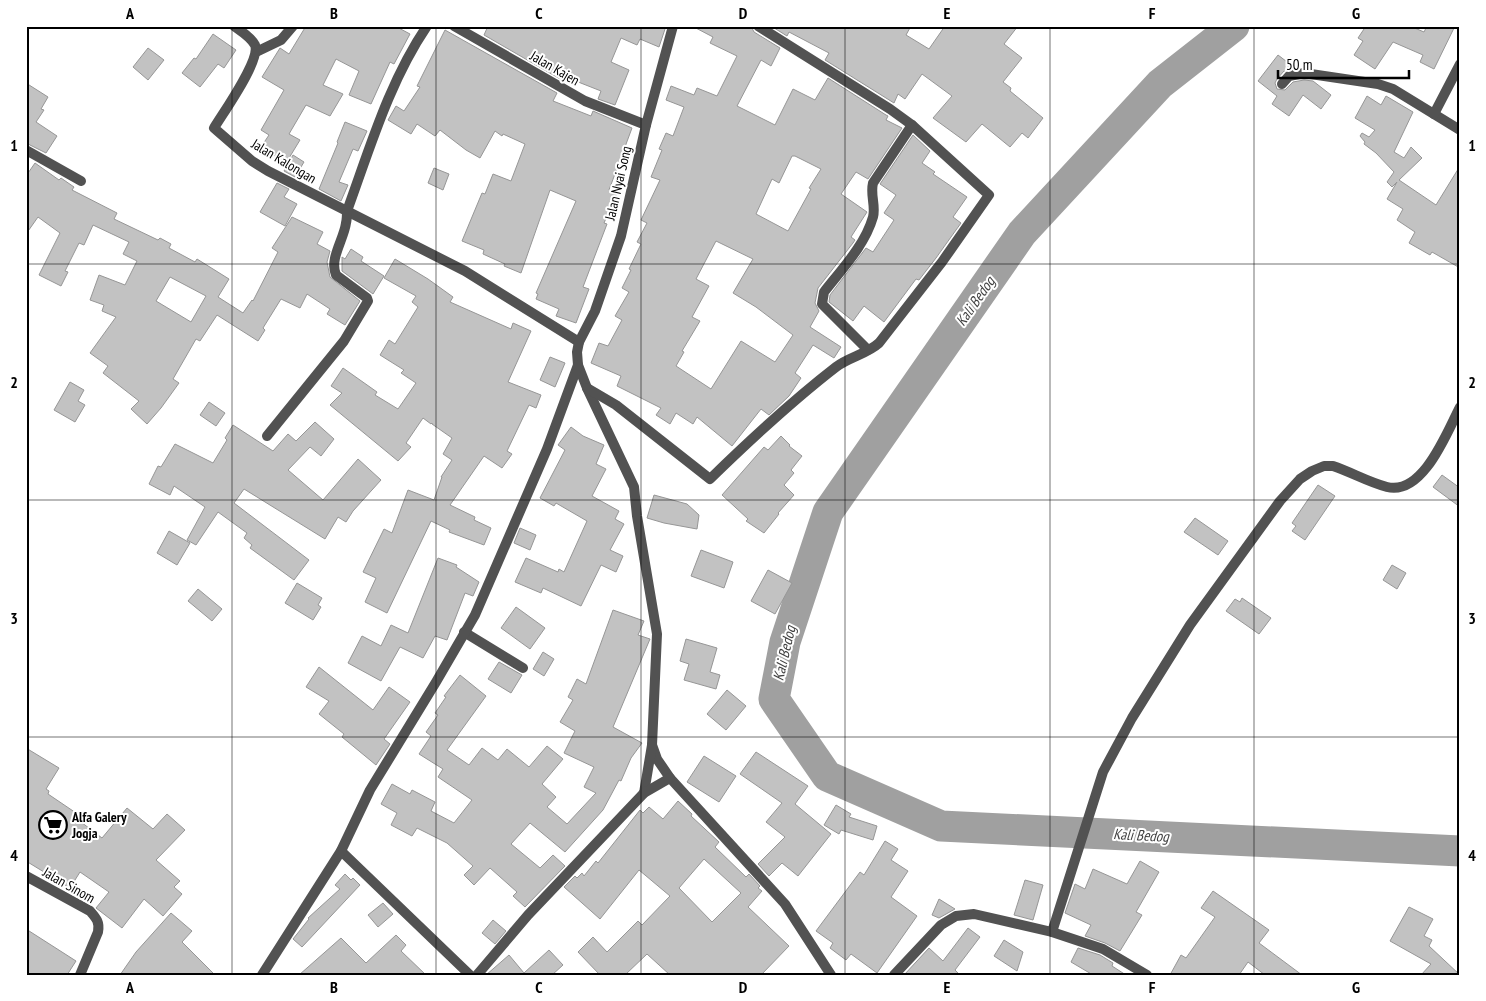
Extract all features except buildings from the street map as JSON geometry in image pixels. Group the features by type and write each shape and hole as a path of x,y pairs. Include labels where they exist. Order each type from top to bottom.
{"street":[{"path":"234,26 254,43 256,52 282,40 292,26"},
{"path":"267,436 344,341 368,301 367,298 336,274 333,269 346,224 347,211 394,86 406,60 427,26"},
{"name":"Jalan Kajen","path":"454,26 585,100 646,125"},
{"name":"Jalan Nyai Song","path":"578,342 595,312 621,236 646,125 673,26"},
{"path":"587,388 616,406 710,479 786,408 838,365 879,343 936,269 989,195 912,125 890,109 758,26"},
{"name":"Jalan Kalongan","path":"256,52 252,66 214,128 252,161 268,171 347,211"},
{"path":"1434,114 1460,64"},
{"path":"1282,84 1289,76 1304,74 1360,80 1393,90 1460,130"},
{"path":"868,350 822,304 822,298 824,292 857,249 870,226 874,210 873,183 912,125"},
{"path":"26,150 81,181"},
{"path":"347,211 465,272 578,342 578,365 634,487 637,516 657,634 652,745 644,793"},
{"path":"262,975 302,920 340,852 370,790 464,632 493,574 547,449 578,365"},
{"path":"1052,932 1103,772 1132,718 1190,626 1280,501 1300,479 1324,466 1333,466 1388,487 1404,487 1413,482 1432,459 1459,409"},
{"path":"464,632 522,668"},
{"path":"652,745 657,759 670,778 785,904 831,975"},
{"path":"477,975 528,915 644,793 670,778"},
{"path":"340,852 358,866 470,975"},
{"name":"Jalan Sinom","path":"26,876 90,911 98,919 98,932 80,975"},
{"path":"894,975 941,926 956,916 974,914 1052,932 1102,949 1147,975"}],"waterway":[{"name":"Kali Bedog","path":"1234,26 1160,84 1022,233 828,512 785,642 774,699 827,776 941,826 1460,851"}],"place":[{"name":"Alfa Galery Jogja","path":"53,825"}]}
